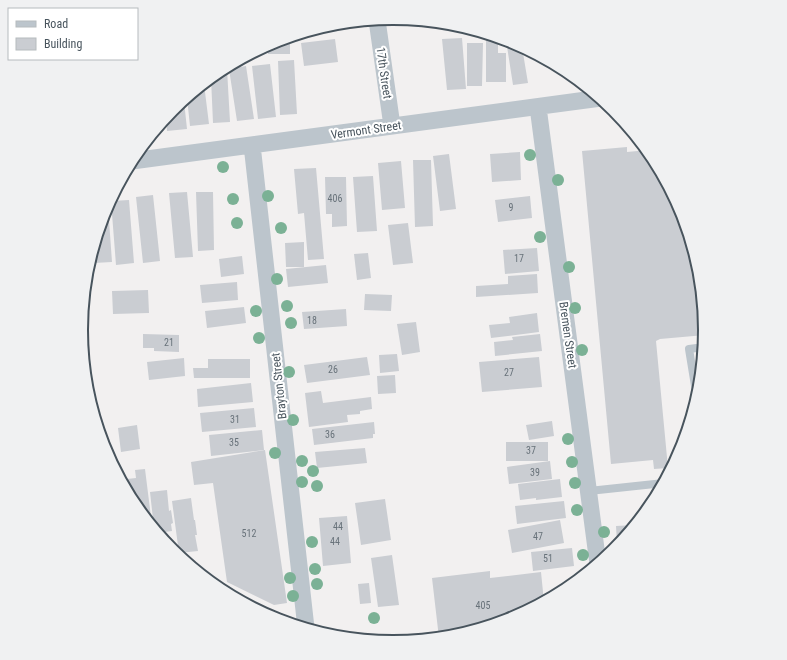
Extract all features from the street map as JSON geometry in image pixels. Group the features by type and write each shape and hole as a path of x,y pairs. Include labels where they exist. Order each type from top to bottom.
{"street":[{"name":"17th Street","path":"378,26 392,126"},
{"name":"Vermont Street","path":"141,160 593,99"},
{"name":"Bremen Street","path":"538,107 597,557"},
{"name":"Brayton Street","path":"252,145 305,622"}],"lane":[{"path":"694,381 689,348 698,347"},
{"path":"589,491 658,484"}],"building":[{"path":"462,38 466,89 447,90 442,39"},
{"path":"335,39 338,62 304,66 301,43"},
{"path":"486,39 498,43 498,53 506,53 506,82 486,82"},
{"path":"290,43 290,54 268,54 268,52"},
{"path":"467,43 483,43 482,86 467,86"},
{"path":"507,47 523,54 528,83 513,85"},
{"path":"294,60 297,114 280,115 278,61"},
{"path":"270,64 276,117 258,119 252,66"},
{"path":"246,66 254,119 237,121 230,73 239,67"},
{"path":"227,74 230,122 213,123 211,86"},
{"path":"205,91 209,124 190,126 188,105"},
{"path":"185,108 187,129 167,131 167,126"},
{"path":"627,147 627,152 640,151 658,178 667,195 682,232 693,270 698,310 698,336 660,339 656,341 668,464 665,468 654,469 653,460 611,464 582,151"},
{"path":"520,152 521,180 492,182 490,154"},
{"path":"449,154 456,209 440,211 433,156"},
{"path":"413,160 431,160 433,226 415,227"},
{"path":"401,161 405,208 382,210 378,163"},
{"path":"316,168 324,259 308,260 304,213 298,214 294,169"},
{"path":"373,176 377,231 357,232 353,177"},
{"path":"325,177 346,177 347,226 332,227 332,214 326,214"},
{"path":"187,192 193,257 175,258 169,193"},
{"path":"196,192 213,192 214,250 198,251"},
{"path":"153,195 160,261 143,263 136,197"},
{"path":"530,196 532,218 498,222 495,200"},
{"path":"129,200 134,263 116,265 112,213 117,201"},
{"path":"109,221 112,262 96,263"},
{"path":"408,223 413,263 393,265 388,225"},
{"path":"304,242 304,267 286,267 285,243"},
{"path":"537,248 539,271 505,274 503,250"},
{"path":"368,253 371,278 357,280 354,254"},
{"path":"242,256 244,274 221,277 219,259"},
{"path":"326,265 328,283 288,287 286,269"},
{"path":"537,274 538,293 476,297 476,286 508,284 508,276"},
{"path":"237,282 238,300 202,303 200,285"},
{"path":"148,290 149,313 113,314 112,291"},
{"path":"365,294 392,295 391,311 364,310"},
{"path":"244,307 246,323 207,328 205,311"},
{"path":"346,309 347,326 304,329 302,312"},
{"path":"537,313 539,332 491,338 489,325 510,323 509,317"},
{"path":"416,322 420,352 402,355 397,324"},
{"path":"143,334 179,335 179,352 154,351 154,348 143,348"},
{"path":"540,334 542,351 495,356 494,342 513,340 512,337"},
{"path":"397,354 399,371 380,373 379,355"},
{"path":"367,357 370,375 307,383 304,365"},
{"path":"539,357 542,387 482,392 479,362"},
{"path":"184,358 185,376 149,380 147,362"},
{"path":"208,359 250,359 250,378 194,378 193,368 208,368"},
{"path":"395,375 396,393 378,394 377,376"},
{"path":"251,383 253,402 198,407 197,389"},
{"path":"321,391 323,403 371,397 372,409 360,411 360,414 347,415 348,422 309,427 305,393"},
{"path":"254,408 256,427 202,432 200,413"},
{"path":"552,421 554,436 529,440 526,425"},
{"path":"374,422 375,434 373,434 373,438 314,445 312,429"},
{"path":"137,425 140,449 121,452 118,428"},
{"path":"262,430 264,450 211,456 209,435"},
{"path":"506,442 548,442 548,461 506,461"},
{"path":"365,448 367,463 317,468 315,452"},
{"path":"265,450 287,603 274,605 227,582 213,483 194,485 191,462"},
{"path":"550,461 552,479 509,484 507,467"},
{"path":"145,469 151,514 127,479 136,478 135,470"},
{"path":"560,479 562,497 520,500 518,484"},
{"path":"167,490 169,511 171,510 173,523 171,524 172,531 165,532 153,517 150,492"},
{"path":"191,498 198,551 185,552 178,546 172,501"},
{"path":"385,499 391,540 361,545 355,503"},
{"path":"564,501 566,518 517,524 515,506"},
{"path":"347,516 351,563 323,566 319,518"},
{"path":"560,520 564,543 512,553 508,530"},
{"path":"627,525 617,538 616,526"},
{"path":"572,548 574,566 533,571 531,552"},
{"path":"392,555 399,605 378,607 371,558"},
{"path":"490,571 490,578 541,572 543,595 528,604 492,619 472,625 438,631 432,578"},
{"path":"369,583 371,603 360,604 358,584"}]}
